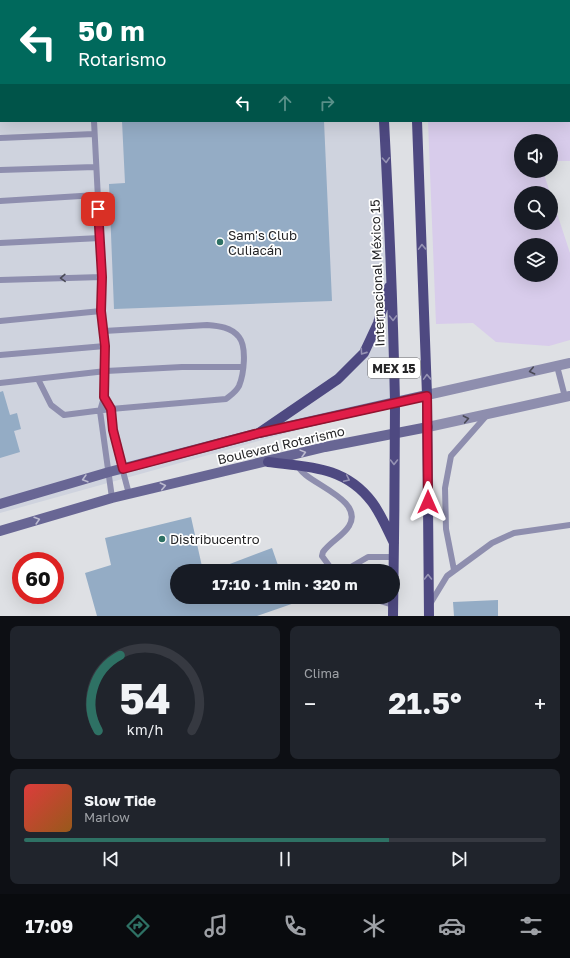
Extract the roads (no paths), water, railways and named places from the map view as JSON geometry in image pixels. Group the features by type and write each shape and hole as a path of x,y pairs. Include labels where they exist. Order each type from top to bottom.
{"main road":[{"name":"Internacional México 15","path":"384,122 392,277 395,403 395,544 393,616"},
{"name":"MEX 15","path":"417,122 428,426 429,611"},
{"path":"259,433 338,379 364,353 378,323 392,277"},
{"path":"268,462 329,471 354,482 372,502 395,544"}],"street":[{"path":"427,396 570,363"},
{"name":"Boulevard Rotarismo","path":"0,504 109,472 259,433 427,396"},
{"name":"Boulevard Rotarismo","path":"0,531 112,498 268,462 325,447 487,415 567,397"}],"lane":[{"path":"94,122 95,167 102,277 101,311 104,331 106,371 104,397 100,411 112,498"},
{"path":"0,138 94,134"},
{"path":"0,170 95,167"},
{"path":"0,201 97,195"},
{"path":"0,243 100,238"},
{"path":"0,280 102,277"},
{"path":"0,321 101,311"},
{"path":"38,379 51,405 64,415 111,409 226,399 234,394 239,385 243,367 243,348 240,338 222,326 207,325 104,331"},
{"path":"0,354 105,346"},
{"path":"557,366 567,397"},
{"path":"0,383 106,371 182,367 243,367"},
{"path":"104,397 111,409 113,430 129,494"},
{"path":"454,570 446,529 445,488 451,456 487,415"},
{"path":"298,466 299,470 304,475 340,498 349,509 351,518 349,526 323,552 322,556 328,564"},
{"path":"429,611 447,576 492,543 514,533 570,525"},
{"path":"356,564 368,557 394,557"}],"place":[{"name":"Sam's Club Culiacán","path":"220,242"},
{"name":"Distribucentro","path":"162,539"}]}
